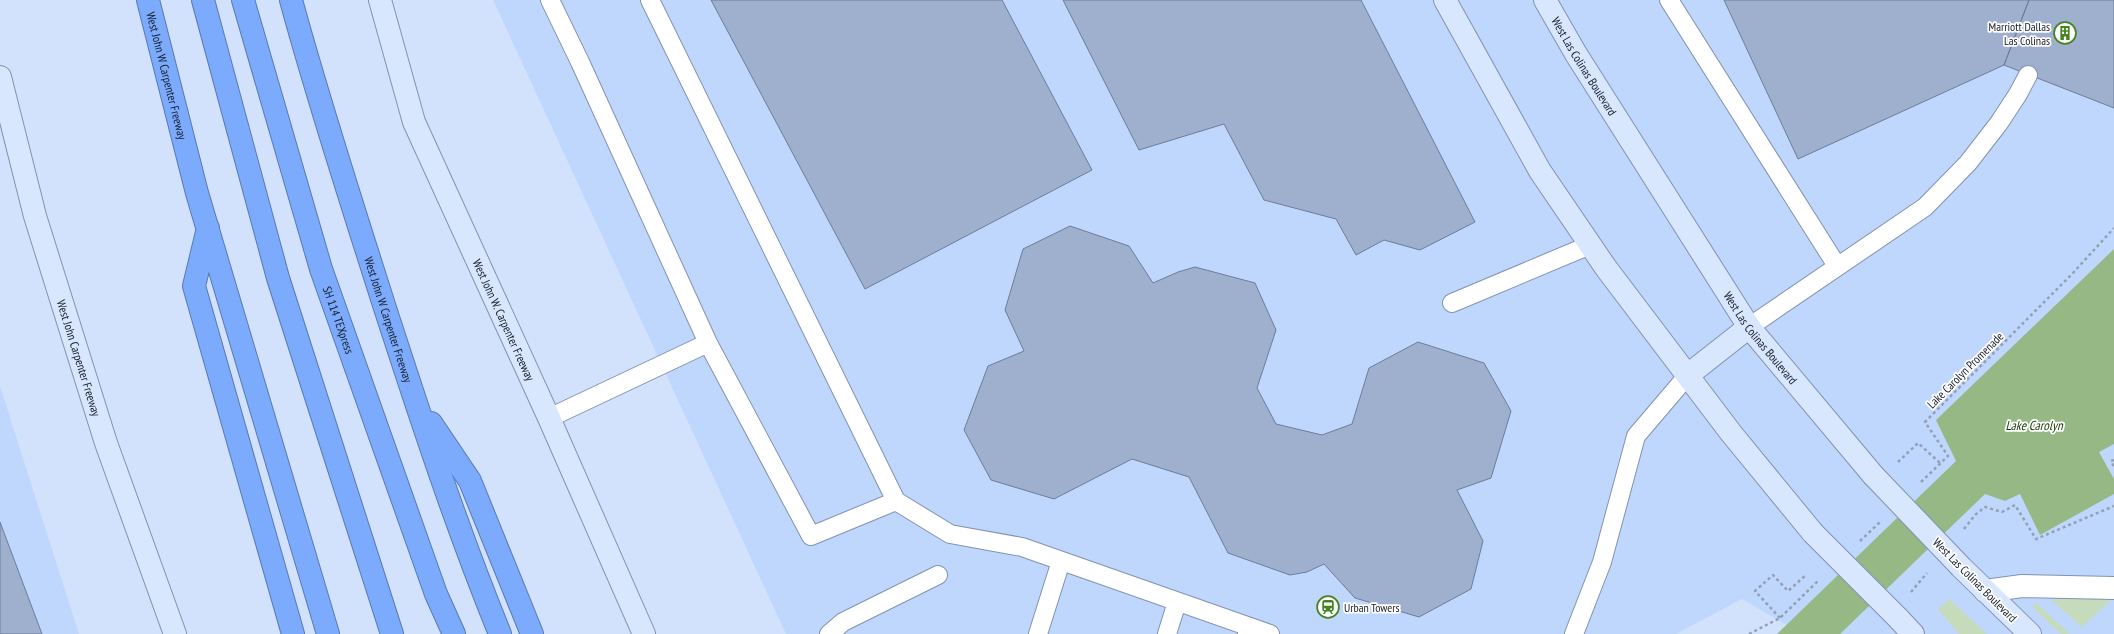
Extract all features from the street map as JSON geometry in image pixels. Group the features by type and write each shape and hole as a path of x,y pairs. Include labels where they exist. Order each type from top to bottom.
{"highway":[{"name":"West John W Carpenter Freeway","path":"148,0 197,193 328,634"},
{"path":"203,0 278,278 392,634"},
{"name":"SH 114 TEXpress","path":"242,0 321,269 436,594 454,634"},
{"name":"West John W Carpenter Freeway","path":"291,0 316,93 415,401 450,503 500,634"},
{"path":"208,227 194,286 293,634"},
{"path":"415,401 470,481 532,634"}],"main road":[{"name":"West John W. Carpenter Freeway","path":"380,0 414,122 550,418 644,634"},
{"path":"1445,0 1540,171 1590,245 1731,433 1813,533 1914,634"},
{"name":"West Las Colinas Boulevard","path":"1545,0 1576,54 1749,328 1873,475 1961,567 2030,634"},
{"name":"West John Carpenter Freeway","path":"0,78 35,216 106,443 175,634"},
{"path":"1688,376 1749,328"}],"street":[{"path":"1986,591 2022,586 2114,588"}],"lane":[{"path":"550,0 580,62 708,343 811,536 896,501"},
{"path":"650,0 896,501 950,534 1022,547 1177,602 1249,631 1270,634"},
{"path":"1669,0 1837,266"},
{"path":"1749,328 1925,206 1968,163 2006,114 2028,75"},
{"path":"1452,303 1590,245"},
{"path":"550,418 708,343"},
{"path":"1574,634 1602,562 1636,436 1688,376"},
{"path":"1038,634 1061,561"},
{"path":"829,634 843,622 938,575"},
{"path":"1167,634 1177,602"}],"path":[{"name":"Lake Carolyn Promenade","path":"1940,463 1948,456 1925,422 2067,279 2114,228"},
{"path":"1897,463 1918,443 1940,463 1918,485"},
{"path":"2114,460 2111,461 2114,467"},
{"path":"1975,515 1986,507 2002,512 2015,505 2036,540 2114,506"},
{"path":"1855,546 1883,518"},
{"path":"1780,618 1755,591 1773,575 1788,591 1806,575"},
{"path":"1749,634 1780,618 1820,579"}],"shaded area":[{"path":"493,0 2114,0 2114,634 1802,634 1742,599 1676,634 786,634"},
{"path":"0,386 79,634 0,634"},
{"path":"2108,596 2110,601 2082,627 2051,600"},
{"path":"1949,599 1987,634 1959,634 1938,609"},
{"path":"2035,602 2069,633 2061,634 2033,608"}],"water":[{"name":"Lake Carolyn","path":"2114,249 2114,444 2099,452 2114,479 2114,494 2040,535 2020,494 2005,501 1985,494 1840,634 1777,634 1956,461 1936,420"}],"building":[{"path":"711,0 1002,0 1092,170 865,289"},
{"path":"1063,0 1361,0 1475,222 1420,250 1384,240 1356,255 1336,219 1264,200 1224,124 1139,150"},
{"path":"1724,0 2029,0 2004,65 1798,159"},
{"name":"Marriott Dallas Las Colinas","path":"2029,0 2114,0 2114,108 2004,65"},
{"name":"Urban Towers","path":"1070,226 1129,246 1153,283 1178,272 1195,267 1255,283 1276,330 1257,388 1276,424 1322,435 1352,424 1369,368 1418,342 1484,363 1511,411 1491,478 1457,490 1483,541 1471,589 1419,617 1355,598 1324,564 1307,572 1290,575 1228,553 1189,477 1132,459 1054,499 991,480 964,430 988,366 1024,351 1005,310 1023,249"},
{"path":"0,522 42,634 0,634"}],"place":[{"name":"Marriott Dallas Las Colinas","path":"2065,33"},
{"name":"Urban Towers","path":"1328,607"}]}
